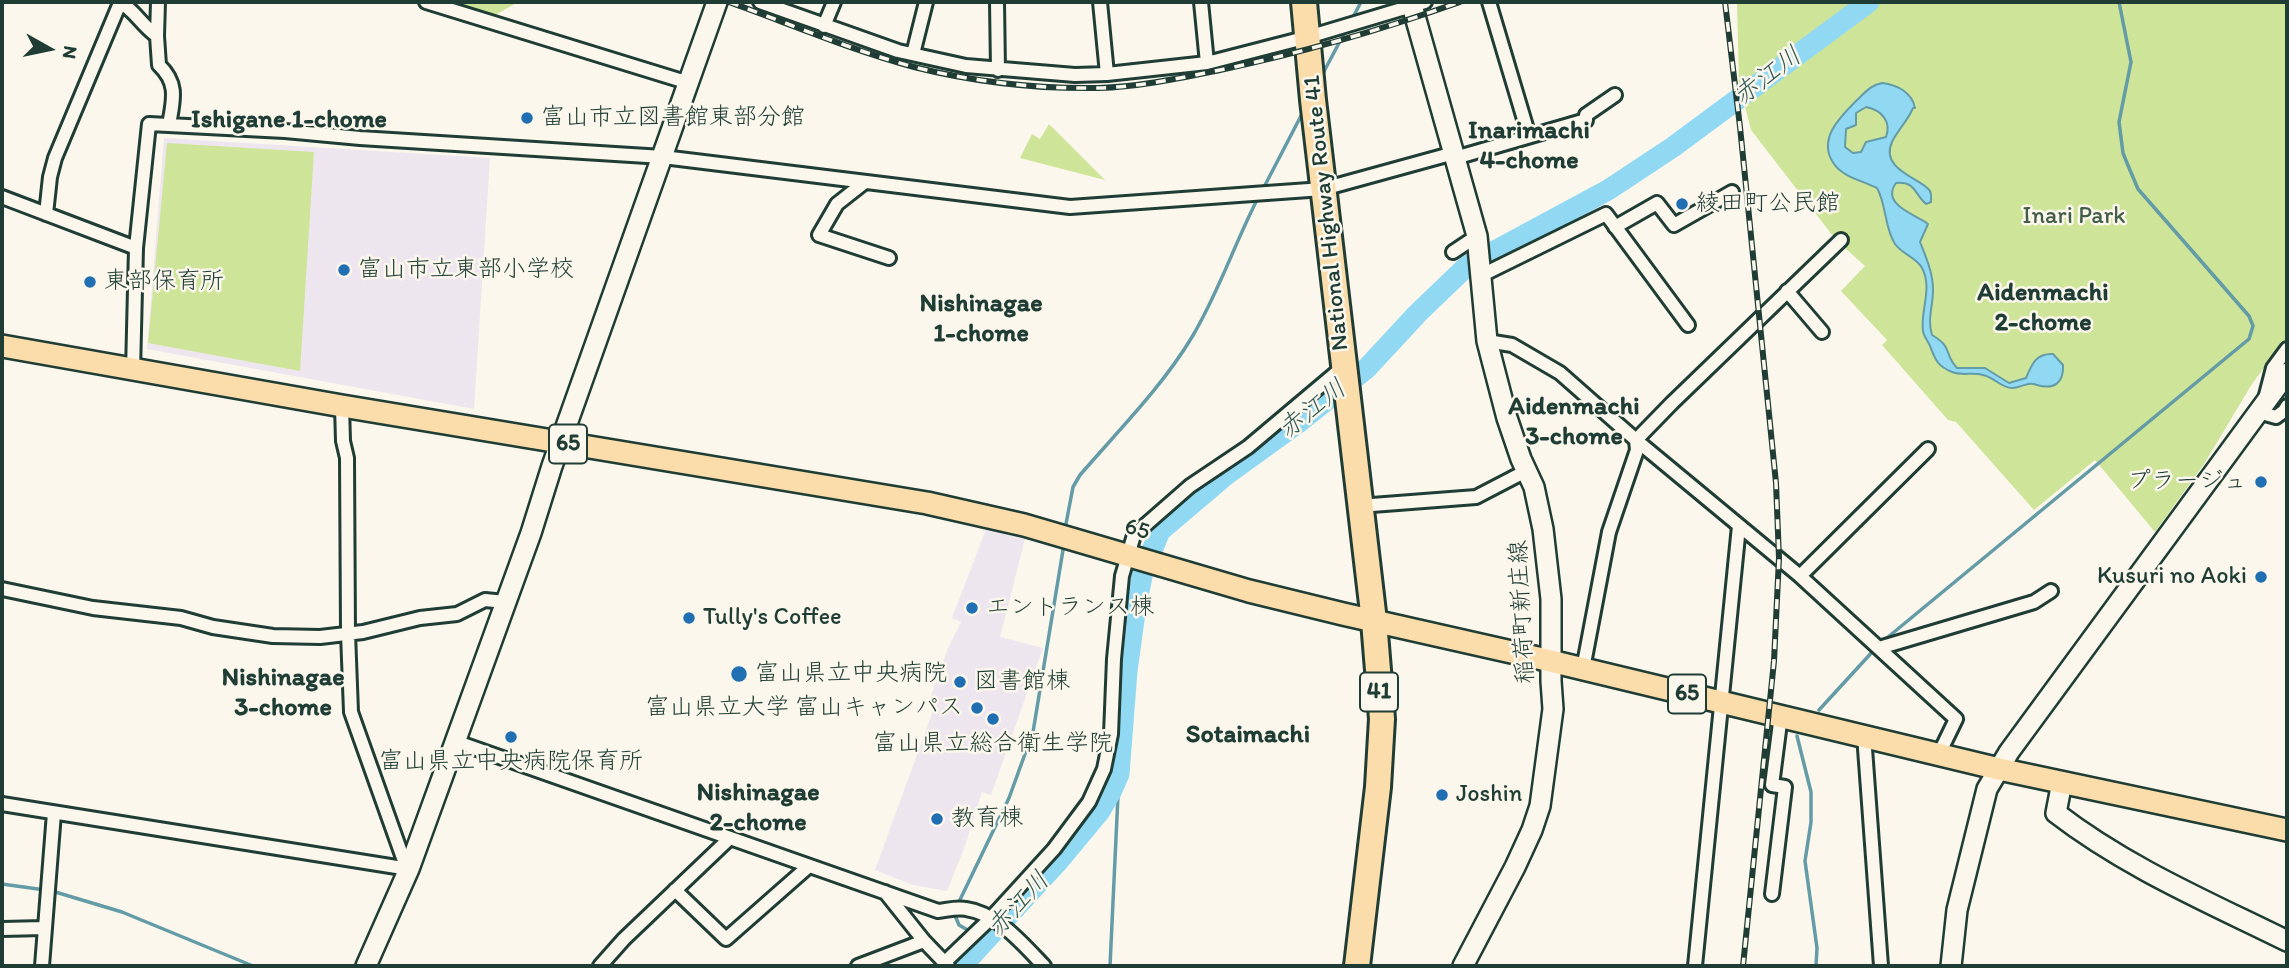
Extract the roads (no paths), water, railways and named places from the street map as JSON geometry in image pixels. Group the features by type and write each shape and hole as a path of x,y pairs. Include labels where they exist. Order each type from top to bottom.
{"highway":[{"name":"National Highway Route 41","path":"1304,2 1349,419 1374,621 1382,719 1378,787 1353,964"}],"main road":[{"name":"65","path":"2,346 342,407 927,503 1024,525 1249,591 1999,769 2287,830"}],"street":[{"path":"47,214 50,177 55,158 120,2 125,4 144,27 157,36"},
{"path":"158,2 159,65 168,74 173,85 169,125"},
{"path":"426,2 689,83"},
{"path":"366,966 505,602 717,2"},
{"path":"761,2 824,26 913,54 966,66 1075,75 1208,63 1308,37 1417,3"},
{"path":"824,26 834,2"},
{"path":"913,54 926,2"},
{"path":"997,2 999,70"},
{"path":"1100,2 1107,74"},
{"path":"1201,2 1208,63"},
{"path":"1489,2 1529,136"},
{"name":"稲荷町新庄線","path":"1417,3 1477,236 1487,341 1507,418 1534,487 1543,529 1552,599 1553,709 1540,806 1515,867 1463,966"},
{"path":"133,371 136,248 149,124 663,157 1070,207 1323,188 1586,120 1586,115 1615,95"},
{"path":"865,182 837,204 819,235 889,258"},
{"path":"1615,227 1657,203 1674,225 1732,192"},
{"path":"2,197 136,248"},
{"path":"1480,276 1605,214 1688,325"},
{"path":"1453,252 1477,236"},
{"path":"1583,669 1609,532 1637,450 1636,440 1841,240"},
{"path":"1787,291 1822,332"},
{"path":"1487,341 1512,345 1560,373 1800,576 1879,648 1956,719 1939,754"},
{"path":"2260,408 2273,368 2287,349"},
{"path":"884,892 946,965 1069,831 1089,802 1104,769 1111,734 1122,576 1134,535 1190,486 1248,447 1344,368"},
{"path":"1951,966 1957,909 1987,789 2009,752 2287,373"},
{"path":"342,407 343,441 347,458 351,712 406,863"},
{"path":"2260,408 2276,417 2286,411"},
{"path":"1800,576 1928,449"},
{"path":"1359,506 1476,497 1526,471"},
{"path":"1695,966 1740,526"},
{"path":"2,589 93,608 181,618 273,636 320,637 363,632 420,618 457,614 485,600 505,602"},
{"path":"1879,648 2034,602 2051,591"},
{"path":"1772,894 1786,788 1772,785 1781,716"},
{"path":"1864,736 1881,966"},
{"path":"454,741 939,911 963,908 981,912 1021,942 1044,966"},
{"path":"2062,782 2056,813 2077,830 2134,866 2287,942"},
{"path":"2,804 406,863"},
{"path":"42,966 54,813"},
{"path":"600,966 624,939 730,838"},
{"path":"675,890 726,939 809,866"},
{"path":"2,929 44,928"},
{"path":"859,966 924,941"}],"water":[{"path":"1878,84 1888,84 1903,90 1911,98 1915,108 1892,142 1891,160 1896,167 1930,191 1931,202 1926,204 1907,184 1896,183 1892,191 1896,203 1928,224 1920,242 1933,284 1930,318 1932,335 1946,347 1957,368 1985,368 2009,383 2026,378 2033,364 2042,355 2053,354 2063,365 2062,376 2057,384 2048,387 2030,384 2008,388 1983,375 1952,372 1940,365 1935,358 1923,331 1926,283 1922,268 1895,244 1877,188 1843,172 1829,155 1829,138 1837,122 1864,93","holes":["1866,107 1884,117 1888,126 1886,137 1866,142 1861,152 1853,153 1845,147 1846,129 1856,125 1856,113"]}],"waterway":[{"path":"1352,19 1361,2"},
{"name":"赤江川","path":"962,966 1056,864 1100,811 1111,792 1119,774 1127,671 1136,605 1143,572 1160,531 1226,475 1366,369 1467,266 1608,190 1673,147 1869,2"},
{"path":"1882,642 2249,339 2253,326 2249,316 2138,189 2123,153 2119,122 2131,62 2119,2"},
{"path":"1321,77 1347,28"},
{"path":"1263,189 1303,112"},
{"path":"1065,529 1073,487 1080,475 1153,391 1192,337 1259,196"},
{"path":"957,906 1009,798 1033,732 1064,544"},
{"path":"1819,710 1874,650"},
{"path":"1797,736 1811,792 1811,822 1805,861 1817,948 1816,966"},
{"path":"1110,966 1119,774"},
{"path":"2,884 45,890"},
{"path":"52,891 122,912 253,966"},
{"path":"954,913 959,925 971,932"},
{"path":"977,936 984,941"}],"railway":[{"path":"729,2 844,45 914,67 1029,86 1076,88 1144,84 1250,63 1341,40 1460,2"},
{"path":"1725,2 1776,483 1779,558 1774,661 1743,966"}],"place":[{"name":"富山市立図書館東部分館","path":"527,118"},
{"name":"綾田町公民館","path":"1682,204"},
{"name":"富山市立東部小学校","path":"344,270"},
{"name":"東部保育所","path":"90,282"},
{"name":"プラージュ","path":"2261,482"},
{"name":"Kusuri no Aoki","path":"2261,577"},
{"name":"エントランス棟","path":"972,608"},
{"name":"Tully's Coffee","path":"689,618"},
{"name":"富山県立中央病院","path":"739,674"},
{"name":"図書館棟","path":"960,682"},
{"name":"富山県立大学 富山キャンパス","path":"977,708"},
{"name":"富山県立総合衛生学院","path":"993,719"},
{"name":"富山県立中央病院保育所","path":"511,737"},
{"name":"Joshin","path":"1442,795"},
{"name":"教育棟","path":"937,819"}],"district":[{"name":"Ishigane 1-chome","path":"289,120"},
{"name":"Inarimachi 4-chome","path":"1529,146"},
{"name":"Aidenmachi 2-chome","path":"2043,308"},
{"name":"Nishinagae 1-chome","path":"981,319"},
{"name":"Aidenmachi 3-chome","path":"1574,422"},
{"name":"Nishinagae 3-chome","path":"283,693"},
{"name":"Sotaimachi","path":"1248,735"},
{"name":"Nishinagae 2-chome","path":"758,808"}],"park label":[{"name":"Inari Park","path":"2074,217"}]}
